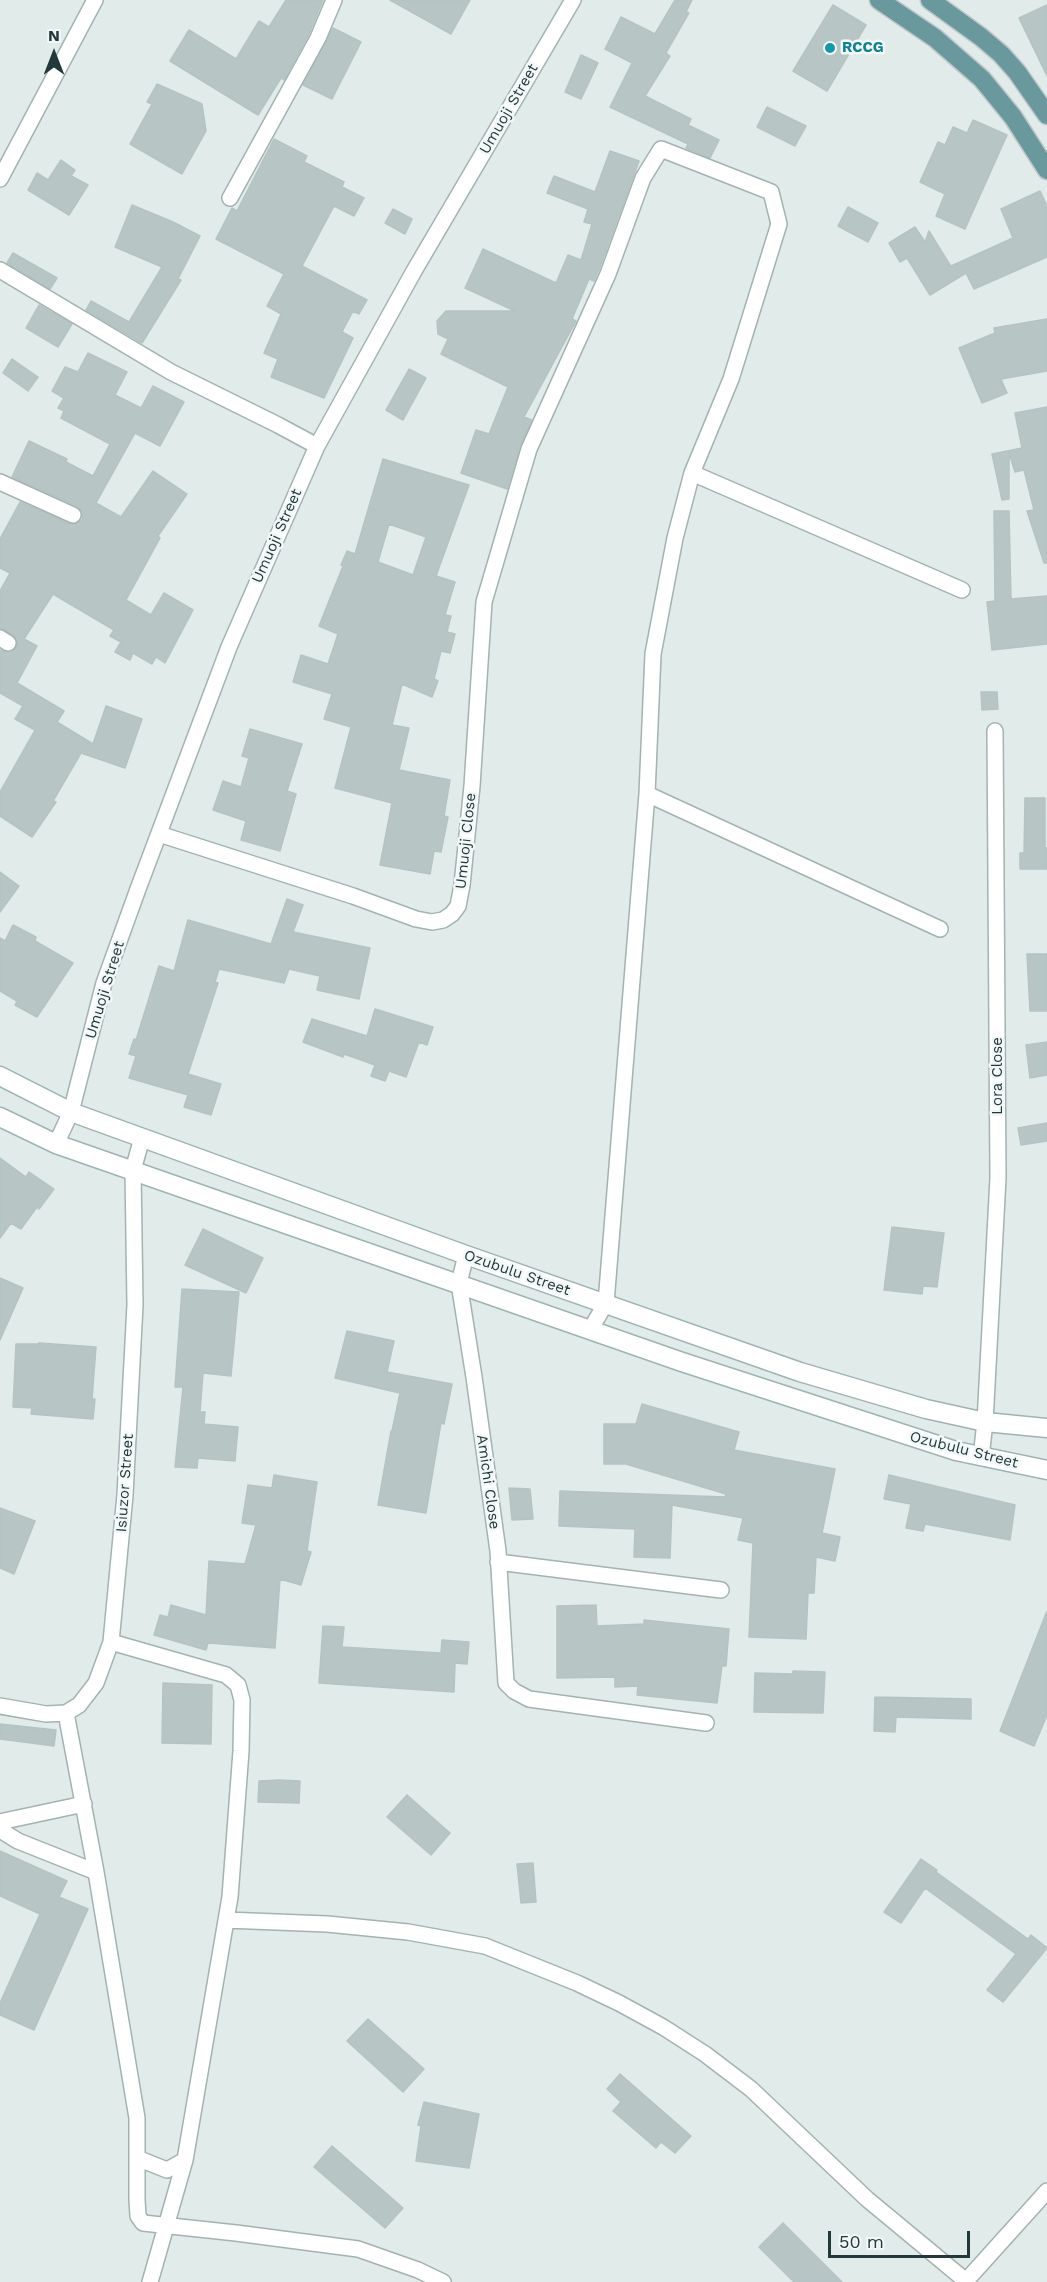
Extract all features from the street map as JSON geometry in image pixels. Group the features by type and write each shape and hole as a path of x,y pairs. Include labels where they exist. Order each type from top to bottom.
{"main road":[{"path":"879,0 935,38 982,79 1013,117 1047,170"},
{"path":"930,0 981,37 1000,54 1017,72 1047,115"},
{"name":"Ozubulu Street","path":"0,1076 71,1112 466,1255 800,1372 926,1409 986,1422 1047,1428"},
{"name":"Ozubulu Street","path":"0,1117 57,1144 849,1418 981,1457 1047,1470"}],"street":[{"path":"0,179 95,0"},
{"path":"230,198 318,38 334,0"},
{"name":"Umuoji Street","path":"57,1144 71,1112 104,983 159,834 229,647 317,446 414,271 573,0"},
{"name":"Umuoji Close","path":"159,834 353,896 416,919 432,922 442,920 452,914 458,906 472,786 484,602 529,449 608,274 642,178 661,149 771,192 778,224 731,379 692,473"},
{"path":"0,270 171,372 317,446"},
{"path":"590,1330 606,1303 647,794 653,654 675,538 692,473 962,590"},
{"path":"0,482 73,515"},
{"name":"Lora Close","path":"981,1457 986,1422 998,1178 995,731"},
{"path":"647,794 940,929"},
{"name":"Isiuzor Street","path":"66,1713 79,1705 96,1683 111,1642 125,1495 135,1305 133,1170 142,1138"},
{"path":"459,1283 466,1255"},
{"name":"Amichi Close","path":"459,1283 474,1377 498,1562 506,1683 514,1691 529,1699 705,1723"},
{"path":"498,1562 721,1590"},
{"path":"111,1642 226,1675 238,1685 242,1701 241,1751 230,1897 185,2160 150,2282"},
{"path":"0,1706 46,1714 66,1713 96,1872 137,2118 138,2216 143,2223 236,2232 358,2249 418,2270 443,2282"},
{"path":"0,1822 84,1804"},
{"path":"0,1830 18,1841 96,1872"},
{"path":"226,1920 339,1925 408,1932 485,1946 577,1983 619,2003 663,2027 705,2054 751,2089 867,2199 966,2281 1047,2191"},
{"path":"137,2158 167,2170 185,2160"}],"building":[{"path":"286,0 323,0 309,34 284,80 281,78 258,115 170,61 189,30 236,59 259,21 269,27"},
{"path":"390,0 470,0 451,34"},
{"path":"675,0 692,0 686,12 689,13 666,53 670,56 645,96 691,119 688,125 719,140 710,158 686,148 688,144 610,107 632,63 605,49 621,17 655,34"},
{"name":"RCCG","path":"833,5 866,25 827,91 793,71"},
{"path":"1047,5 1047,76 1019,18"},
{"path":"333,28 361,42 332,99 303,85"},
{"path":"581,55 598,63 581,99 565,92"},
{"path":"157,84 202,104 206,131 182,174 130,144 152,104 147,102"},
{"path":"767,107 806,126 795,146 757,127"},
{"path":"973,120 1007,135 965,229 936,216 945,194 920,182 938,142 945,145 953,127 967,133"},
{"path":"274,139 307,156 304,162 344,182 342,187 364,198 354,216 334,206 302,266 367,300 359,314 353,311 342,332 353,338 324,398 271,377 278,359 264,353 281,314 267,306 284,274 216,239 232,208 237,211"},
{"path":"610,151 639,161 594,281 589,279 572,319 576,321 524,417 532,420 520,446 507,489 461,473 476,430 489,434 508,387 441,354 448,339 438,334 437,321 446,311 515,311 465,288 483,249 556,283 568,255 581,260 592,224 584,222 588,209 547,193 554,176 595,192"},
{"path":"61,160 75,170 71,176 88,185 69,215 28,190 37,173 48,180"},
{"path":"1040,191 1047,206 1047,257 974,289 966,273 930,295 907,258 900,262 889,243 915,227 925,242 929,231 950,265 949,267 1013,238 1001,209"},
{"path":"132,205 200,236 178,279 181,280 142,343 86,310 91,301 129,322 162,267 115,247"},
{"path":"848,207 878,223 868,242 838,226"},
{"path":"393,209 412,219 405,234 385,223"},
{"path":"13,253 57,278 50,289 7,263"},
{"path":"39,305 72,324 58,347 26,328"},
{"path":"1047,319 1047,371 1001,379 1007,393 982,403 959,348 995,333 994,328"},
{"path":"88,353 127,372 115,395 141,408 153,386 184,402 160,446 135,433 96,503 121,517 153,471 187,494 158,536 160,538 126,600 151,615 164,593 193,610 165,663 156,657 152,664 133,653 130,660 115,652 121,642 110,636 114,630 53,594 24,639 37,646 17,683 64,711 57,722 93,744 106,706 142,719 125,768 81,753 53,801 56,802 32,837 0,816 0,792 35,730 15,719 23,706 0,693 0,650 7,653 12,652 18,643 13,635 0,628 0,591 10,573 0,568 0,539 20,502 70,524 82,520 83,513 77,506 12,477 29,441 67,459 66,462 93,476 110,444 61,418 64,411 58,408 64,398 52,391 65,367 78,372"},
{"path":"12,359 38,377 28,391 3,373"},
{"path":"409,369 426,378 403,420 386,410"},
{"path":"1047,407 1047,563 1044,563 1027,511 1034,510 1024,470 1015,472 1009,453 1009,499 1002,500 992,454 1022,448 1015,413"},
{"path":"383,459 469,485 436,576 455,582 445,615 451,616 447,632 455,634 450,653 441,651 434,679 438,681 432,697 402,684 392,725 409,728 399,770 450,780 444,816 448,817 441,852 434,851 430,874 380,865 392,803 335,788 351,727 324,719 332,694 293,682 301,655 328,664 338,634 319,626 347,551 355,554","holes":["389,524 426,537 413,575 378,562"]},
{"path":"994,511 1009,511 1011,599 1047,596 1047,644 992,650 987,602 995,601"},
{"path":"981,692 997,692 998,709 982,710"},
{"path":"250,729 302,744 287,791 296,794 280,851 241,840 246,821 213,810 223,781 241,787 249,758 242,756"},
{"path":"1025,798 1045,798 1047,869 1020,869 1020,853 1024,853"},
{"path":"0,872 19,886 0,912"},
{"path":"287,899 303,905 293,932 370,948 359,999 317,990 320,976 289,969 284,983 219,969 215,982 218,983 188,1074 221,1084 211,1115 184,1107 188,1095 129,1078 136,1056 129,1054 134,1039 136,1040 159,966 174,971 188,920 271,944"},
{"path":"13,925 36,937 35,941 73,963 37,1017 15,1005 17,1001 0,991 0,938 5,941"},
{"path":"1027,954 1047,954 1047,1011 1030,1011"},
{"path":"375,1009 433,1027 427,1045 419,1042 406,1077 389,1071 385,1081 371,1076 375,1065 344,1054 343,1057 303,1042 312,1019 367,1036"},
{"path":"1047,1042 1047,1075 1030,1078 1026,1045"},
{"path":"1047,1123 1047,1141 1021,1145 1018,1128"},
{"path":"0,1158 26,1177 29,1172 54,1189 21,1229 11,1223 0,1238"},
{"path":"892,1227 944,1233 937,1287 923,1286 922,1294 884,1290"},
{"path":"203,1229 263,1258 246,1293 185,1265"},
{"path":"0,1278 23,1288 0,1340"},
{"path":"182,1289 239,1292 231,1376 203,1373 200,1412 205,1412 204,1424 238,1427 235,1461 198,1458 197,1468 175,1467 183,1387 175,1387"},
{"path":"347,1331 394,1341 387,1372 452,1384 444,1424 441,1423 426,1513 378,1505 400,1393 335,1378"},
{"path":"39,1343 96,1347 92,1399 95,1399 93,1419 31,1414 32,1408 13,1407 16,1344"},
{"path":"642,1404 739,1432 734,1450 835,1469 822,1533 840,1537 835,1561 816,1557 814,1593 808,1593 806,1639 749,1637 753,1543 738,1540 743,1518 672,1505 670,1558 634,1557 635,1529 559,1526 560,1491 725,1497 726,1494 626,1464 604,1464 604,1424 636,1424"},
{"path":"274,1475 317,1482 307,1551 311,1552 301,1585 280,1579 275,1648 208,1643 206,1650 154,1635 160,1615 168,1617 171,1605 206,1615 209,1561 245,1564 256,1525 242,1523 248,1485 272,1488"},
{"path":"889,1475 1015,1505 1010,1540 925,1524 923,1531 906,1528 911,1504 884,1499"},
{"path":"509,1488 530,1489 533,1519 512,1520"},
{"path":"0,1508 35,1521 14,1574 0,1568"},
{"path":"596,1605 597,1626 644,1624 644,1620 729,1629 726,1666 722,1666 717,1703 637,1695 638,1686 615,1687 615,1677 557,1678 557,1606"},
{"path":"1047,1611 1047,1715 1034,1746 1000,1731"},
{"path":"323,1626 344,1627 342,1647 441,1653 442,1640 469,1642 467,1664 455,1663 454,1692 319,1683"},
{"path":"793,1671 825,1672 823,1713 754,1712 755,1673 793,1674"},
{"path":"163,1683 212,1685 211,1744 162,1743"},
{"path":"875,1697 971,1699 971,1719 896,1717 895,1732 874,1731"},
{"path":"0,1724 56,1730 54,1746 0,1739"},
{"path":"259,1781 300,1781 299,1803 258,1802"},
{"path":"407,1795 450,1833 431,1855 387,1817"},
{"path":"0,1851 67,1881 59,1897 88,1909 34,2030 0,2015 0,2003 40,1914 0,1896"},
{"path":"921,1859 1028,1939 1031,1935 1047,1948 1003,2002 987,1990 1016,1954 925,1888 901,1923 884,1912"},
{"path":"533,1863 536,1902 521,1903 517,1864"},
{"path":"368,2019 424,2069 403,2092 347,2041"},
{"path":"620,2074 691,2136 675,2153 661,2142 656,2148 613,2111 621,2102 607,2089"},
{"path":"424,2102 479,2114 469,2168 416,2161 421,2126 418,2125"},
{"path":"332,2146 403,2208 385,2228 314,2167"},
{"path":"783,2223 842,2282 794,2282 759,2247"}],"place":[{"name":"RCCG","path":"830,48"}]}
